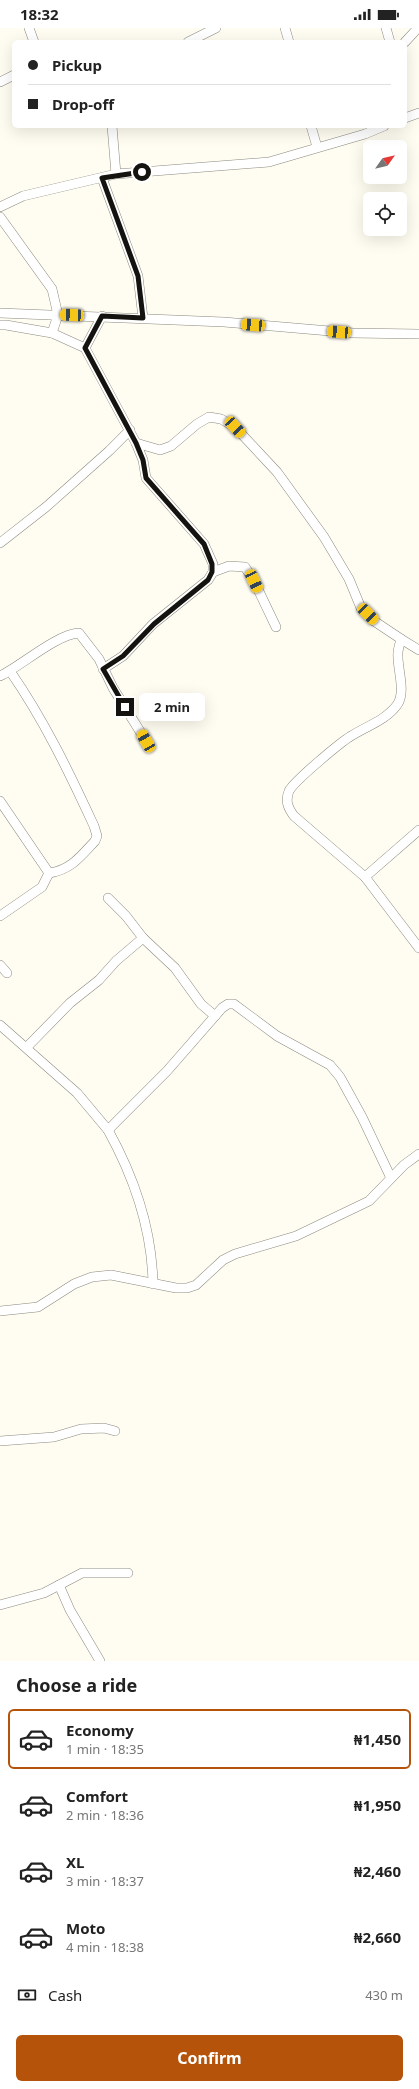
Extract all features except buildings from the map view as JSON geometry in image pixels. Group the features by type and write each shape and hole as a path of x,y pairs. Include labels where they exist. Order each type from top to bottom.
{"street":[{"path":"29,28 33,40"},
{"path":"192,40 216,28"},
{"path":"285,28 288,40"},
{"path":"386,28 389,40"},
{"path":"407,40 418,28"},
{"path":"0,82 12,76"},
{"path":"407,117 419,113"},
{"path":"112,128 116,174"},
{"path":"312,128 317,147"},
{"path":"0,207 23,196 116,174 268,162 378,128"},
{"path":"102,178 138,276 143,318"},
{"path":"0,218 52,289 58,315 52,333"},
{"path":"0,313 224,322 353,333 419,334"},
{"path":"85,348 102,316"},
{"path":"0,326 6,325 52,333 85,348 130,430 143,460 146,478 204,544 212,564 212,572 208,580 154,624 123,656 103,669"},
{"path":"136,443 160,450 171,446 197,424 209,417 221,419 235,427 277,472 324,537 349,579 361,608 374,621 419,650"},
{"path":"0,543 46,507 109,451 130,430"},
{"path":"212,572 229,566 245,567 254,581 276,627"},
{"path":"0,676 51,644 72,633 78,633 84,639 103,669 112,688 146,741"},
{"path":"401,639 397,655 401,690 398,704 382,719 350,736 320,761 290,790 287,799 288,807 294,816 365,877 419,948"},
{"path":"10,671 32,704 58,751 94,826 96,836 95,841 70,866 61,872 49,873"},
{"path":"0,800 49,873"},
{"path":"365,877 419,830"},
{"path":"0,916 42,887 49,873"},
{"path":"108,898 126,916 144,938 175,968 201,1004 215,1016"},
{"path":"27,1047 70,1003 99,980 116,961 144,938"},
{"path":"0,965 8,973"},
{"path":"108,1130 167,1071 215,1016 228,1004 234,1004 277,1036 330,1065 340,1077 362,1117 391,1178"},
{"path":"0,1024 77,1092 108,1130 123,1158 136,1194 151,1251 153,1284"},
{"path":"0,1311 38,1308 74,1284 92,1277 111,1275 176,1288 187,1288 196,1285 223,1260 235,1254 296,1236 368,1201 391,1178 419,1154"},
{"path":"0,1441 54,1437 81,1429 104,1428 115,1431"},
{"path":"0,1605 44,1593 82,1573 128,1572"},
{"path":"59,1585 70,1610 100,1661"}],"route":[{"path":"125,707 112,688 103,669 123,656 154,624 208,580 212,572 212,564 204,544 146,478 143,460 130,430 85,348 102,316 143,318 138,276 102,178 116,174 142,172"}]}
